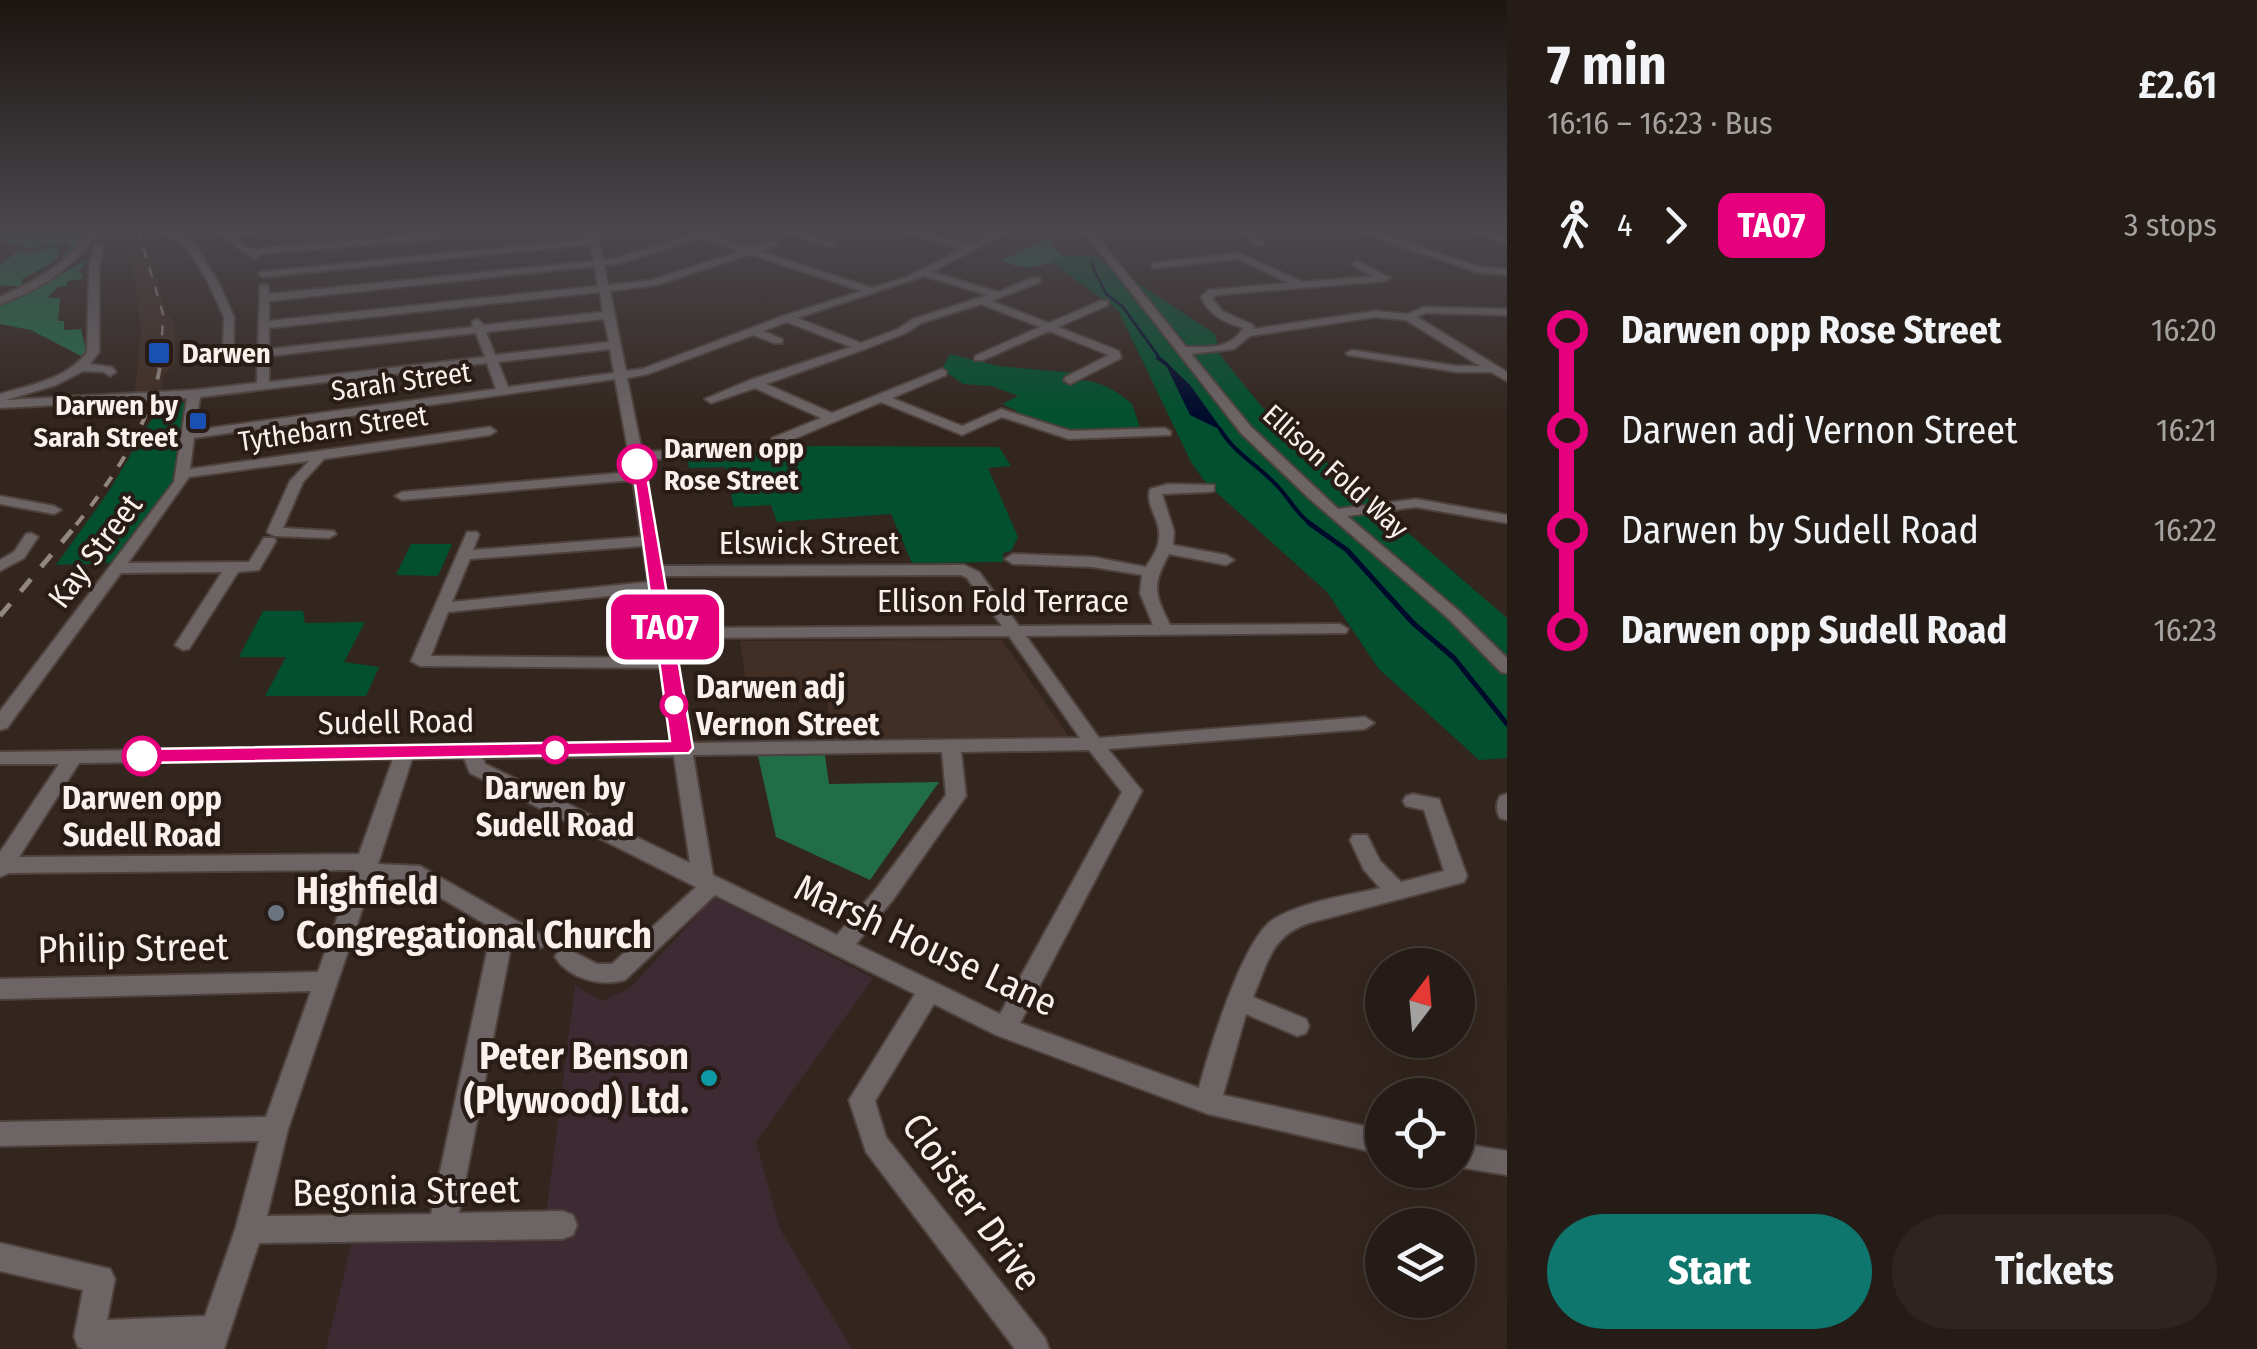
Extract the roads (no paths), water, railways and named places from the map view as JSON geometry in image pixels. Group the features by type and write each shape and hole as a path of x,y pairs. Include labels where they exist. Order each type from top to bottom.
{"street":[{"path":"0,401 80,367 93,352 94,292"},
{"path":"207,358 229,358 229,317 217,292"},
{"path":"264,292 264,387"},
{"path":"264,298 323,292"},
{"path":"465,292 494,359 504,393"},
{"path":"263,326 467,299 554,292"},
{"path":"566,957 593,973 617,973 707,883 636,456 604,292"},
{"name":"Sarah Street","path":"188,435 621,378 869,292"},
{"path":"989,292 999,295"},
{"path":"712,392 728,392 861,347 917,321 1007,292"},
{"name":"Ellison Fold Way","path":"1136,292 1246,430 1427,590 1507,668"},
{"path":"1214,292 1206,298 1220,317 1248,330 1375,314 1408,317 1466,348 1507,377"},
{"path":"982,301 1109,349 1116,356 1070,380"},
{"path":"979,358 1104,303"},
{"path":"1408,317 1424,310 1507,312"},
{"path":"262,353 482,334 608,315"},
{"path":"787,318 861,347"},
{"path":"754,330 778,341"},
{"path":"1181,350 1234,347 1248,330"},
{"path":"0,401 194,394 614,344"},
{"path":"1352,353 1434,366 1492,369"},
{"path":"80,367 108,368 110,372"},
{"path":"777,441 941,376"},
{"path":"754,383 832,418"},
{"name":"Kay Street","path":"0,724 182,482 194,394"},
{"path":"882,398 962,431 1001,413 1060,434 1156,430"},
{"name":"Tythebarn Street","path":"182,474 318,459 342,450 490,432"},
{"path":"636,456 752,448"},
{"path":"318,459 297,481 274,532 329,534"},
{"path":"400,497 639,475"},
{"path":"1164,631 1148,592 1149,572 1164,548 1167,531 1154,500 1155,492 1168,488 1209,488"},
{"path":"0,500 54,510"},
{"path":"1337,513 1416,503 1507,519"},
{"path":"472,535 420,662 668,663"},
{"path":"1,572 30,544 30,537"},
{"path":"465,555 649,540"},
{"path":"117,568 254,567 269,541"},
{"path":"1164,548 1226,560"},
{"path":"1013,559 1093,562 1149,572"},
{"path":"183,644 233,567"},
{"name":"Elswick Street","path":"444,608 656,579 964,570 982,586 1013,631"},
{"name":"Ellison Fold Terrace","path":"666,634 1340,629"},
{"path":"1005,1028 1132,791 1013,631"},
{"name":"Sudell Road","path":"0,758 1094,744 1365,723"},
{"path":"840,948 956,796 951,747"},
{"name":"Marsh House Lane","path":"471,750 477,768 1005,1028 1208,1102 1365,1138"},
{"path":"0,1257 100,1279 90,1336 212,1340 249,1230 275,1129 405,752"},
{"path":"1,867 73,758"},
{"path":"1208,1102 1228,1027 1270,933 1286,922 1456,876 1432,804 1413,801"},
{"path":"1507,801 1507,814"},
{"path":"1360,840 1371,865 1396,891"},
{"path":"1,867 368,867 412,871 524,935 500,942 442,1226"},
{"name":"Philip Street","path":"0,989 327,981"},
{"name":"Cloister Drive","path":"929,992 862,1100 875,1143 1034,1349"},
{"path":"1240,1001 1296,1026"},
{"path":"0,1134 275,1129"},
{"path":"1475,1158 1507,1163"},
{"name":"Begonia Street","path":"249,1230 563,1225"}],"water":[{"path":"1163,359 1190,385 1223,431 1190,415"}],"waterway":[{"path":"1105,292 1123,307 1161,360"},
{"path":"1158,358 1166,364"},
{"path":"1220,429 1312,525"},
{"path":"1309,523 1347,550 1413,623 1454,658 1507,724"}],"railway":[{"path":"157,292 163,314 161,360"},
{"path":"76,525 130,447 150,403 161,358"},
{"path":"0,616 78,523"}],"place":[{"name":"Darwen","path":"159,353"},
{"name":"Darwen by Sarah Street","path":"198,421"},
{"name":"Darwen opp Rose Street","path":"637,464"},
{"name":"Darwen adj Vernon Street","path":"674,705"},
{"name":"Darwen by Sudell Road","path":"555,750"},
{"name":"Darwen opp Sudell Road","path":"142,756"},
{"name":"Highfield Congregational Church","path":"276,913"},
{"name":"Peter Benson (Plywood) Ltd.","path":"709,1078"}]}
